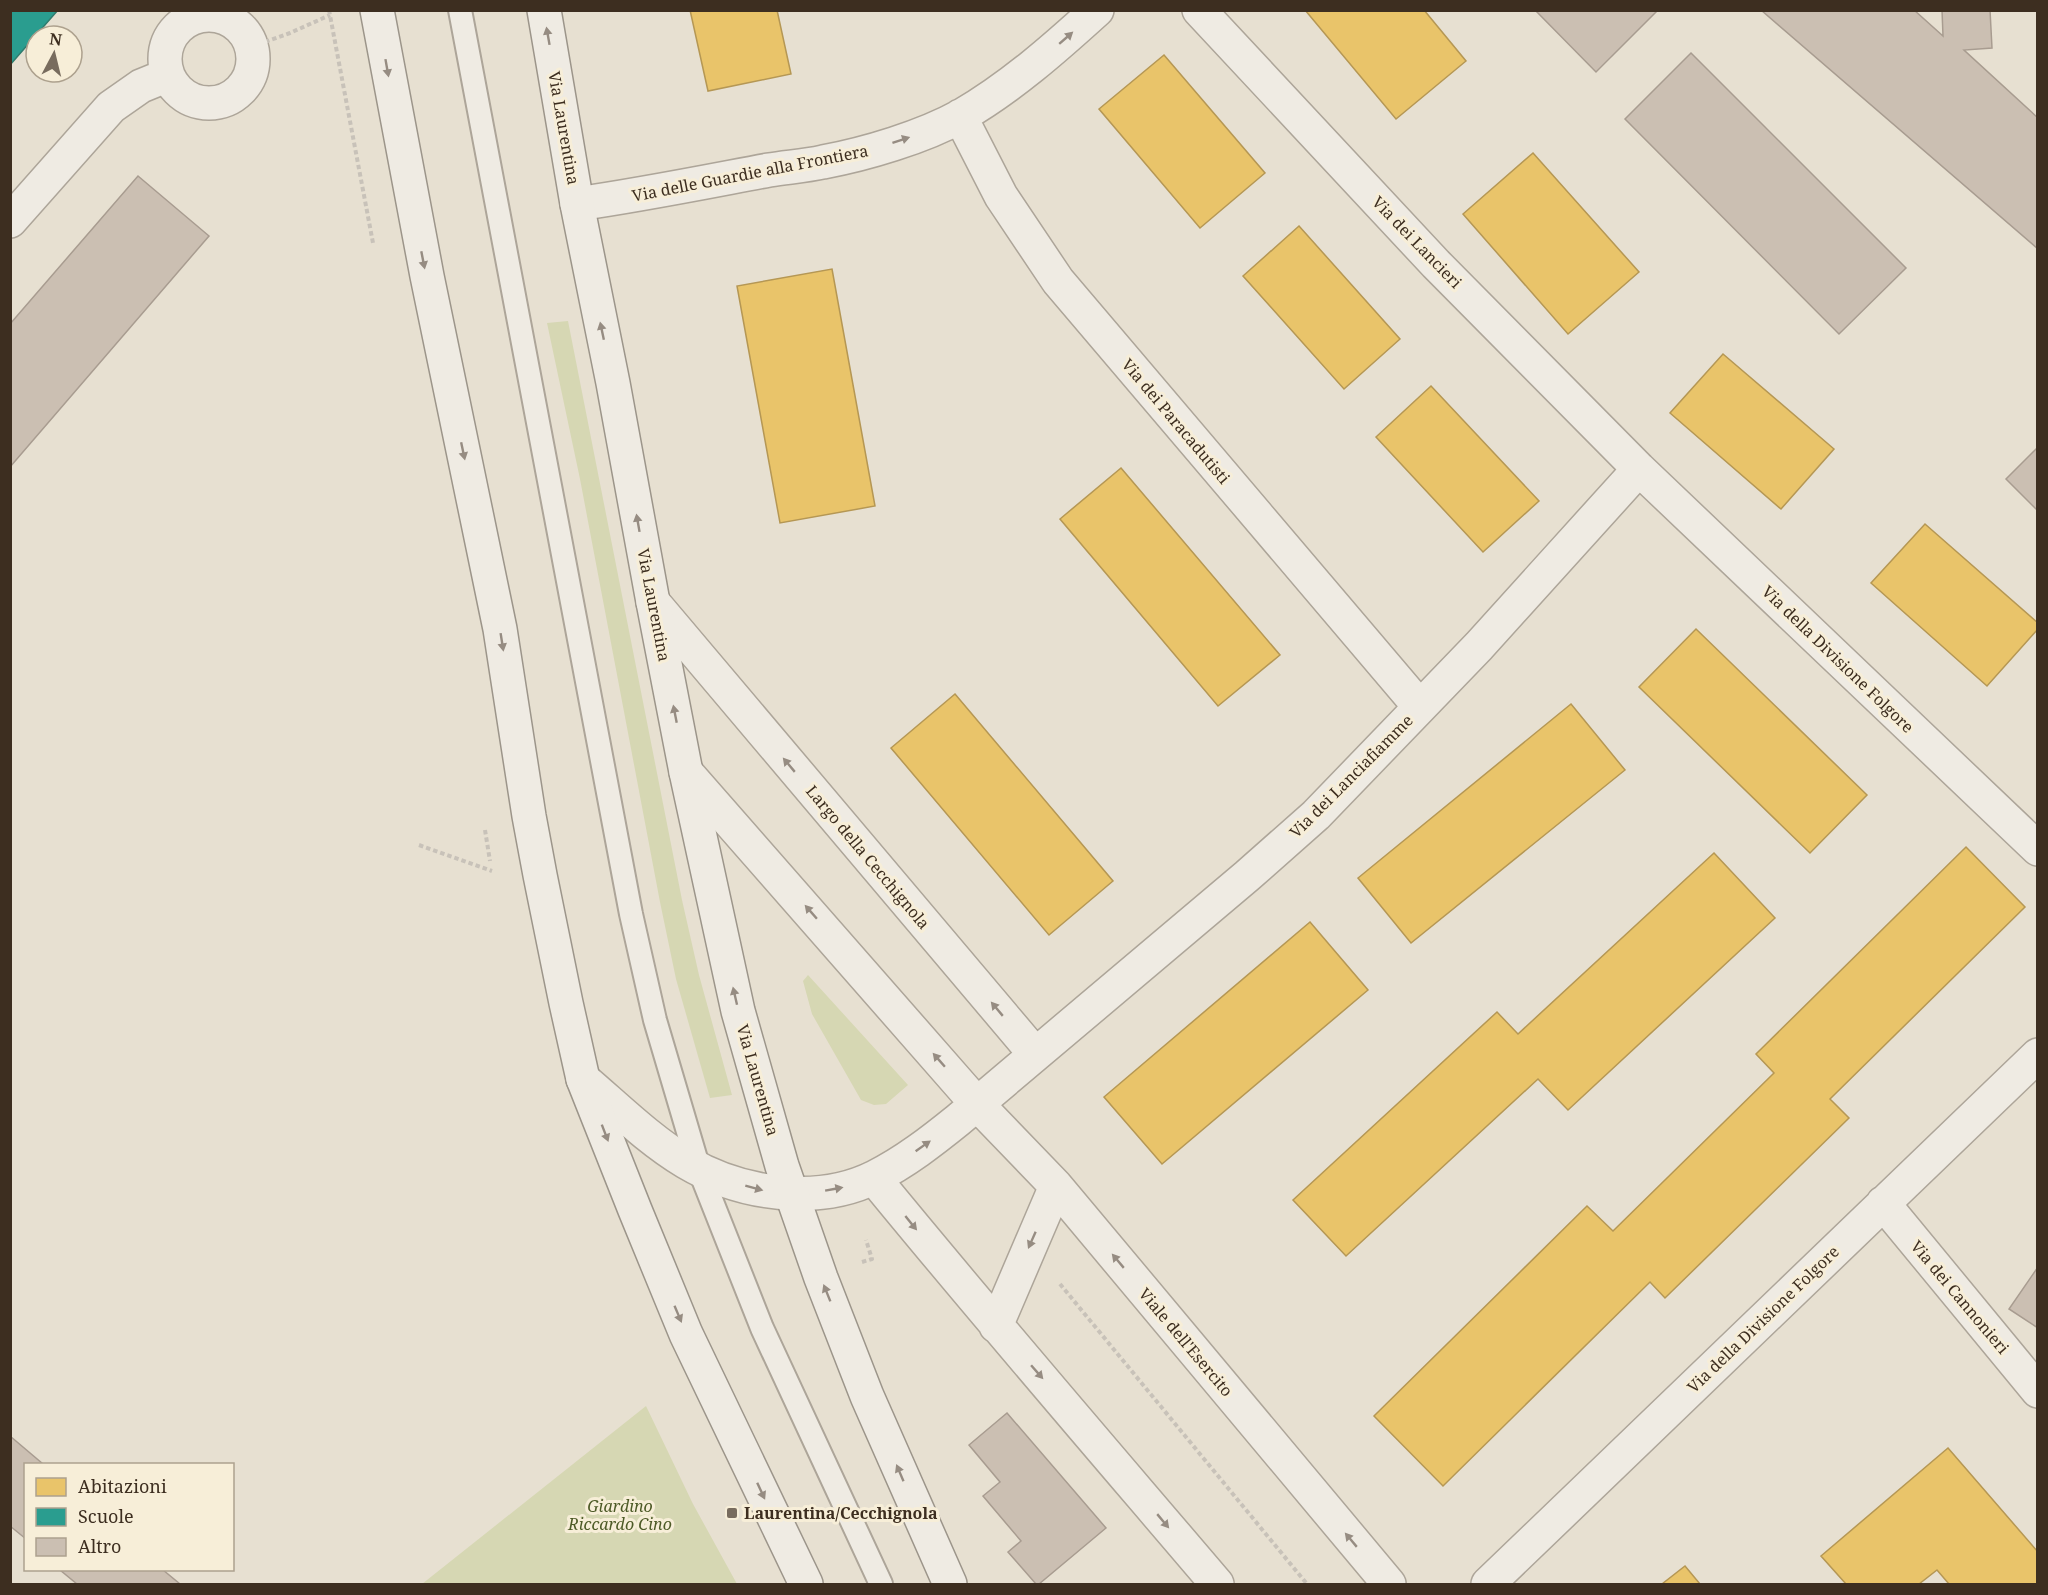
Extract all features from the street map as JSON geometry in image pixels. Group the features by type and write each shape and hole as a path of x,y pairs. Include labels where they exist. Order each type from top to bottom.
{"street":[{"path":"377,10 424,265 500,629 540,875 584,1079 634,1210 687,1334 806,1584"},
{"name":"Via Laurentina","path":"544,10 577,204 653,602 686,772 738,1011 792,1193 821,1278 867,1396 950,1584"},
{"name":"Via delle Guardie alla Frontiera","path":"577,204 844,158 926,132 960,116 1032,67 1097,10"},
{"name":"Via dei Lancieri","path":"1199,10 1436,264 1639,469"},
{"path":"209,15 223,17 245,34 251,47 253,62 250,75 242,89 231,97 216,102 201,102 187,97 176,88 168,75 165,62 166,47 172,34 182,24 195,17 209,15"},
{"path":"10,221 111,107 141,86 168,75"},
{"name":"Via dei Paracadutisti","path":"960,116 1001,196 1058,281 1420,707"},
{"name":"Via dei Lanciafiamme","path":"1035,1054 1247,876 1344,788 1479,646 1639,469"},
{"name":"Via della Divisione Folgore","path":"1639,469 2037,849"},
{"name":"Largo della Cecchignola","path":"653,602 1035,1054"},
{"path":"686,772 977,1104"},
{"path":"584,1079 670,1151 699,1169 764,1191 809,1193 850,1186 874,1178 934,1139 1035,1054"},
{"name":"Via della Divisione Folgore","path":"1488,1584 2037,1055"},
{"name":"Viale dell'Esercito","path":"977,1104 1056,1186 1389,1584"},
{"path":"874,1178 996,1326 1216,1584"},
{"path":"996,1326 1056,1186"},
{"name":"Via dei Cannonieri","path":"1883,1203 2037,1391"}],"lane":[{"path":"460,10 631,914 655,1020 699,1169 757,1318 881,1584"}],"path":[{"path":"251,47 330,15"},
{"path":"419,845 492,871"},
{"path":"855,1264 872,1259 866,1240"},
{"path":"1029,1246 1307,1584"}],"green space":[{"path":"568,321 682,900 699,975 732,1095 710,1098 676,979 580,479 547,323"},
{"path":"808,975 908,1085 886,1104 874,1105 861,1100 812,1014 803,981"},
{"name":"Giardino Riccardo Cino","path":"646,1406 693,1504 737,1584 422,1584"}],"building: Abitazioni":[{"path":"690,10 777,10 791,74 708,91"},
{"path":"1305,10 1424,10 1466,61 1396,119"},
{"path":"1164,55 1265,173 1200,228 1099,109"},
{"path":"1533,153 1639,272 1568,334 1463,214"},
{"path":"1299,226 1400,339 1344,389 1243,276"},
{"path":"832,269 875,506 780,523 737,286"},
{"path":"1723,354 1834,449 1781,509 1670,413"},
{"path":"1431,386 1539,501 1483,552 1376,437"},
{"path":"1121,468 1280,655 1218,706 1060,519"},
{"path":"1925,524 2038,623 2038,629 1987,686 1871,583"},
{"path":"1696,629 1867,795 1810,853 1639,687"},
{"path":"955,694 1113,881 1049,935 891,748"},
{"path":"1571,704 1625,770 1411,943 1358,878"},
{"path":"1966,847 2025,907 1830,1099 1849,1118 1665,1298 1650,1282 1443,1486 1374,1416 1587,1206 1613,1231 1774,1073 1756,1054"},
{"path":"1714,853 1775,918 1568,1110 1538,1079 1346,1256 1293,1200 1497,1012 1518,1034"},
{"path":"1310,922 1368,990 1162,1164 1104,1097"},
{"path":"1948,1448 2038,1552 2038,1584 1949,1584 1937,1570 1919,1584 1846,1584 1821,1556"},
{"path":"1685,1566 1700,1584 1662,1584"}],"building: Scuole":[{"path":"10,10 58,10 46,24 24,24 24,49 10,65"}],"building: Altro":[{"path":"1535,10 1658,10 1596,72"},
{"path":"1761,10 1914,10 1943,36 1942,10 1990,10 1992,48 1964,50 2038,118 2038,249"},
{"path":"1691,53 1906,268 1839,334 1625,119"},
{"path":"138,176 209,236 10,467 10,324"},
{"path":"2038,447 2038,511 2006,479"},
{"path":"2038,1267 2038,1328 2009,1309"},
{"path":"1007,1413 1106,1528 1039,1584 1036,1584 1008,1552 1021,1541 983,1496 1000,1482 969,1445"},
{"path":"10,1436 42,1463 24,1463 24,1537 10,1526"},
{"path":"61,1571 164,1571 180,1584 77,1584"}],"place":[{"name":"Laurentina/Cecchignola","path":"732,1513"}]}
